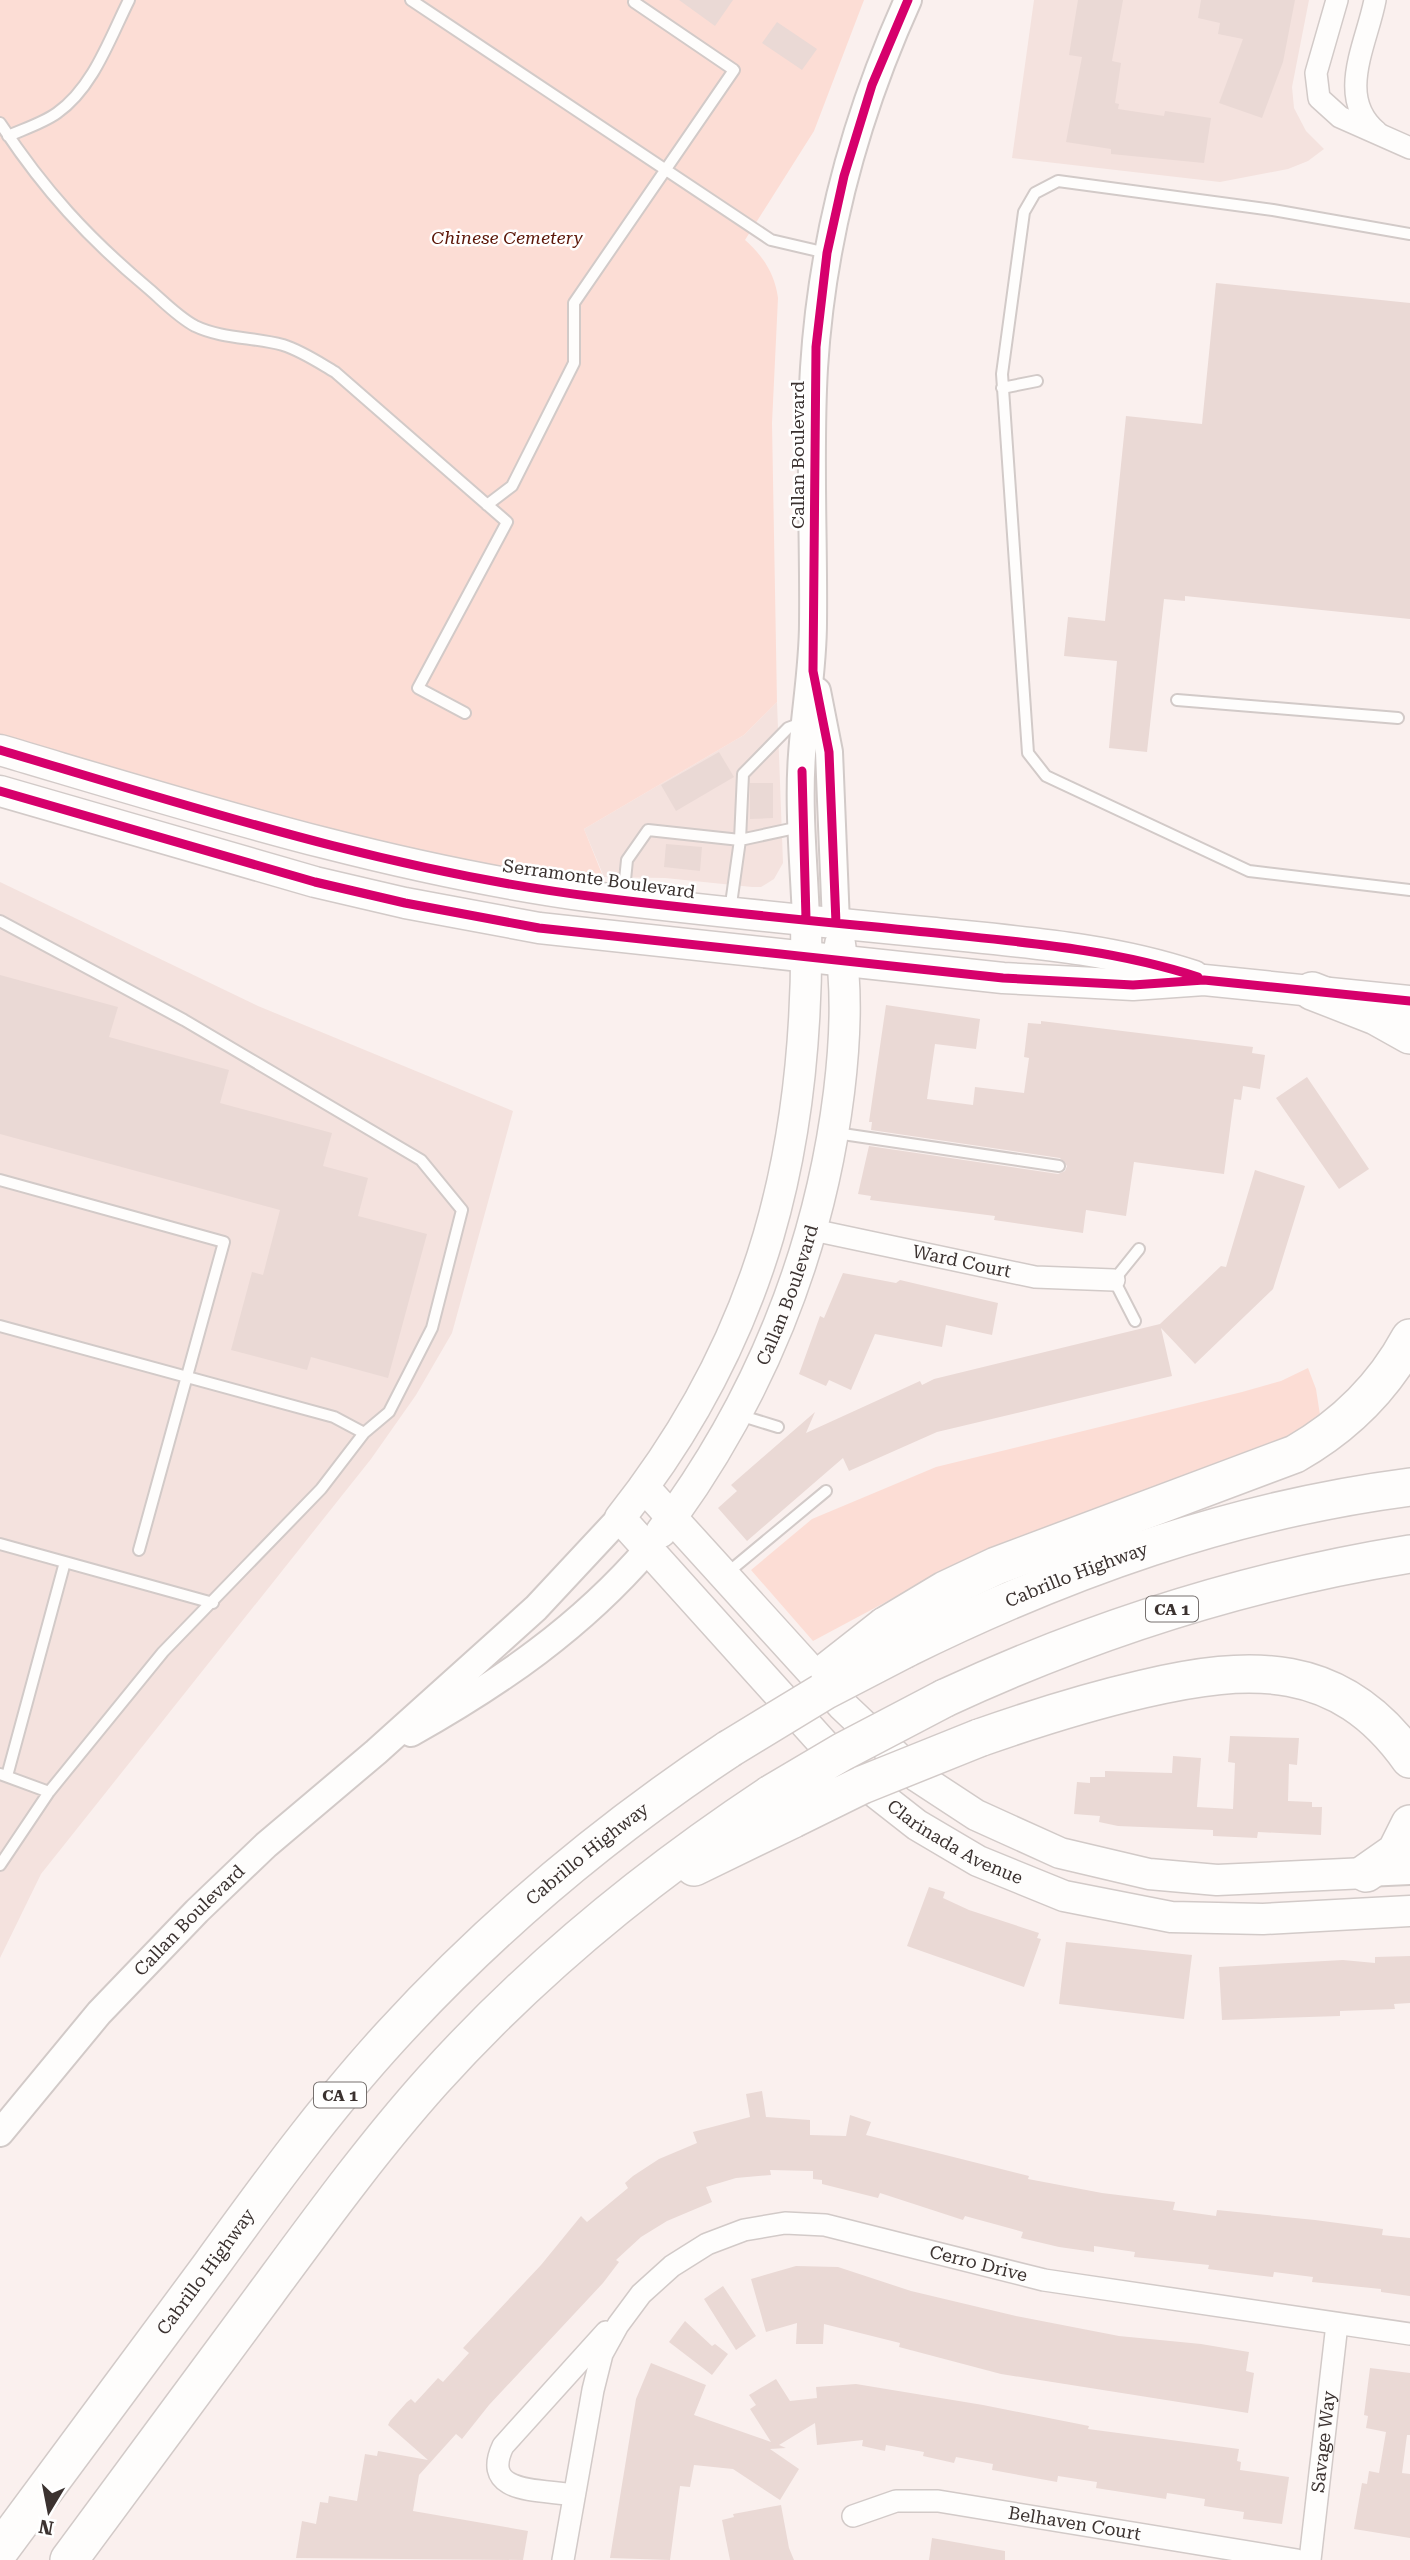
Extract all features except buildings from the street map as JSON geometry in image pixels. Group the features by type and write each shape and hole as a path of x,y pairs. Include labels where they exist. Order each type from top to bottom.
{"highway":[{"path":"1312,991 1383,1019 1410,1035"},
{"path":"895,1638 945,1590 996,1566 1295,1454 1330,1432 1363,1402 1392,1369 1410,1338"},
{"name":"Cabrillo Highway","path":"0,2550 13,2524 289,2159 391,2036 480,1945 556,1877 628,1819 729,1749 826,1690 895,1638 1137,1550 1292,1508 1410,1487"},
{"name":"CA 1","path":"69,2560 347,2184 410,2106 527,1984 629,1896 782,1807 852,1746 946,1698 1055,1650 1183,1606 1269,1582 1410,1554"},
{"path":"782,1807 862,1785 979,1738 1121,1694 1203,1676 1251,1672 1281,1674 1321,1685 1352,1701 1386,1731 1410,1759"},
{"path":"1386,1731 1410,1778"},
{"path":"1366,1873 1396,1852 1410,1824"},
{"path":"82,2560 125,2484"}],"main road":[{"name":"Serramonte Boulevard","path":"0,750 369,855 507,883 623,900 1044,945 1136,959 1204,979 1410,1001"},
{"name":"Serramonte Boulevard","path":"0,791 270,870 405,903 562,932 1041,981 1133,985 1204,979"},
{"name":"Callan Boulevard","path":"620,1518 644,1487 713,1373 739,1317 767,1241 780,1196 799,1100 806,919"},
{"name":"Callan Boulevard","path":"648,1549 672,1518 737,1415 778,1330 813,1230 833,1132 845,1025 843,962 836,923"},
{"name":"Clarinada Avenue","path":"644,1487 842,1705 918,1777 966,1809 1017,1836 1104,1865 1171,1877 1240,1879 1366,1873"},
{"name":"Clarinada Avenue","path":"620,1518 848,1771 908,1819 978,1861 1064,1896 1171,1917 1241,1919 1410,1910"}],"street":[{"name":"Callan Boulevard","path":"806,919 802,754 813,671 813,394 817,324 827,253 858,128 908,0"},
{"path":"1337,0 1315,73 1316,90 1332,111 1400,144"},
{"path":"1375,0 1356,72 1355,93 1367,122 1400,144"},
{"name":"Callan Boulevard","path":"813,671 828,752 836,923"},
{"name":"Ward Court","path":"813,1230 1035,1277 1114,1280"},
{"name":"Callan Boulevard","path":"0,2133 99,2014 164,1944 258,1853 376,1752 545,1599 620,1518"},
{"name":"Callan Boulevard","path":"376,1752 508,1676 590,1609 648,1549"},
{"name":"Clarinada Avenue","path":"1366,1873 1410,1871"},
{"name":"Callan Boulevard","path":"0,2148 23,2106"},
{"name":"Cerro Drive","path":"574,2495 506,2484 497,2475 495,2462 503,2446 641,2294 672,2266 707,2244 744,2230 785,2223 825,2225 863,2232 910,2248 1044,2280 1410,2334"},
{"name":"Cerro Drive","path":"563,2560 602,2354 618,2325 641,2294"},
{"name":"Savage Way","path":"1310,2560 1337,2324"},
{"name":"Belhaven Court","path":"853,2516 896,2501 938,2501 1297,2560"}],"lane":[{"path":"8,136 57,113 76,95 91,74 129,0"},
{"path":"411,0 771,240 827,253"},
{"path":"487,505 512,486 574,363 573,303 734,69 634,1"},
{"path":"0,123 63,211 107,254 173,309 195,326 303,352 335,372 507,522 418,688 465,713"},
{"path":"1410,233 1273,210 1058,181 1035,193 1024,212 1002,388 1028,752 1046,776 1249,871 1410,890"},
{"path":"1002,388 1037,381"},
{"path":"1177,699 1398,718"},
{"path":"730,911 740,841 743,774 788,728 806,721"},
{"path":"623,900 627,860 648,830 740,841 803,827"},
{"path":"0,921 184,1020 421,1160 462,1210 432,1328 389,1412 364,1433 321,1489 214,1603 163,1651 49,1792 0,1865"},
{"path":"833,1132 1059,1166"},
{"path":"0,1180 223,1242 139,1550"},
{"path":"1135,1321 1114,1280 1139,1249"},
{"path":"0,1326 334,1417 364,1433"},
{"path":"737,1415 778,1427"},
{"path":"724,1575 826,1491"},
{"path":"0,1544 214,1603"},
{"path":"49,1792 4,1775 65,1562"}],"shaded area":[{"path":"1034,0 1309,0 1292,87 1294,108 1306,131 1324,149 1308,161 1288,169 1220,182 1012,158"},
{"path":"777,702 783,863 774,879 761,887 752,887 665,878 604,877 584,829 744,735"},
{"path":"0,882 258,1006 513,1111 452,1333 416,1395 371,1459 41,1874 0,1958"}],"green space":[{"name":"Chinese Cemetery","path":"0,0 864,0 814,131 745,240 767,266 778,298 772,423 777,702 744,735 584,829 606,884 529,874 376,843 0,734"},
{"path":"1308,1368 1316,1389 1320,1415 1278,1445 942,1572 813,1641 751,1570 812,1519 936,1467 1242,1392 1281,1381"}],"cycle path":[{"path":"836,923 829,752 813,671 816,347 827,253 844,176 872,85 908,0"},
{"path":"0,750 295,836 444,872 520,886 637,902 1063,947 1131,959 1198,977"},
{"path":"802,771 806,919"},
{"path":"0,791 315,882 405,903 539,928 1003,978 1133,985 1204,980 1410,1001"}]}
